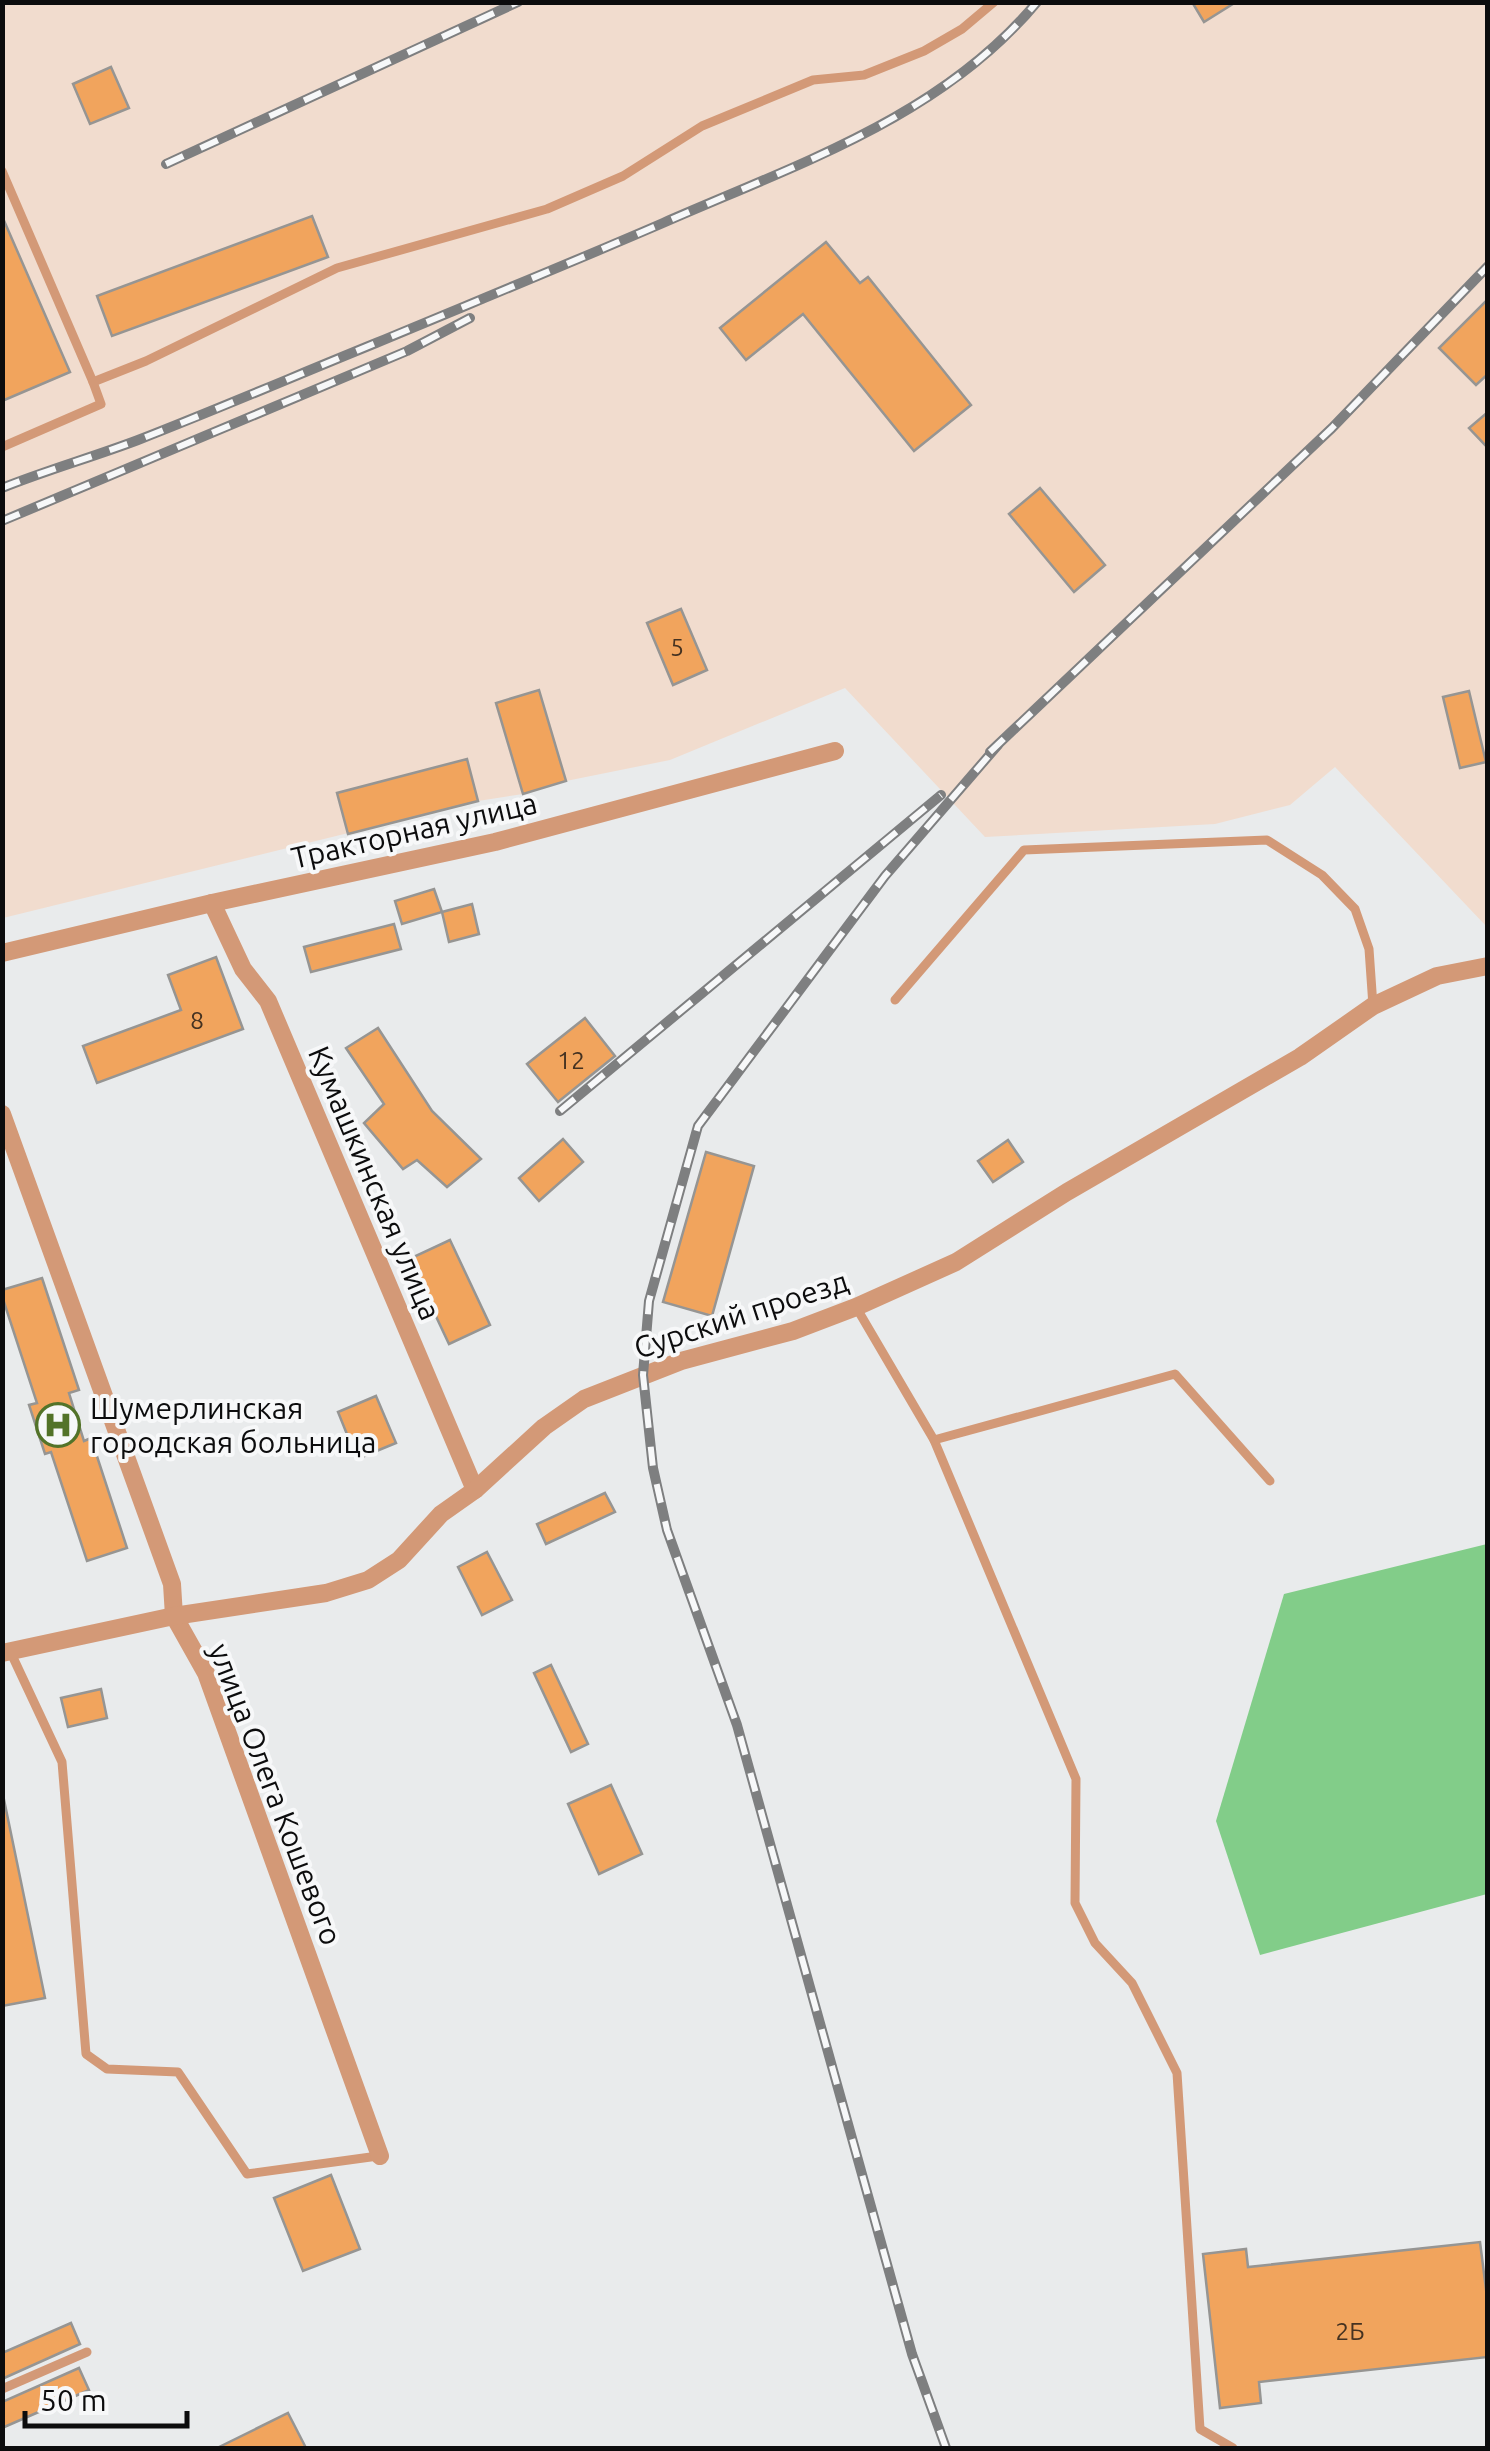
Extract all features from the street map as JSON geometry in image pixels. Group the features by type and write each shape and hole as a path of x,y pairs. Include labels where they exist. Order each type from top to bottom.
{"street":[{"name":"Тракторная улица","path":"2,953 495,842 836,752"},
{"name":"Кумашкинская улица","path":"212,903 244,969 268,1001 476,1490"},
{"name":"Сурский проезд","path":"6,1652 174,1616 326,1593 368,1580 399,1560 441,1514 476,1490 544,1427 584,1399 681,1361 792,1331 956,1262 1067,1192 1300,1057 1372,1006 1437,976 1488,966"},
{"name":"улица Олега Кошевого","path":"2,1114 172,1584 174,1616 206,1673 380,2156"}],"lane":[{"path":"93,382 146,362 337,268 548,209 623,176 702,126 813,80 864,75 924,51 962,29 994,2"},
{"path":"2,170 102,404 2,447"},
{"path":"896,1000 1024,850 1267,840 1322,875 1355,909 1368,950 1372,1006"},
{"path":"856,1307 934,1440 1076,1779 1076,1903 1096,1943 1132,1983 1176,2074 1200,2428 1233,2448"},
{"path":"934,1440 1175,1374 1270,1480"},
{"path":"6,1652 62,1762 86,2054 108,2069 178,2072 247,2174 380,2156"},
{"path":"2,2389 87,2352"}],"shaded area":[{"path":"2,3 1487,3 1487,927 1335,767 1290,805 1215,824 985,837 845,688 670,760 478,801 3,918"}],"green space":[{"path":"1487,1544 1487,1894 1260,1955 1216,1821 1284,1594"}],"building":[{"path":"1192,2 1236,2 1204,22"},
{"path":"111,67 129,108 90,124 73,84"},
{"path":"2,216 70,372 2,401"},
{"path":"312,216 328,257 112,336 97,296"},
{"path":"826,242 860,283 868,277 971,405 914,451 803,314 746,360 720,328"},
{"path":"1488,299 1488,374 1476,385 1439,348"},
{"path":"1488,412 1488,448 1469,428"},
{"path":"1040,488 1105,565 1074,592 1009,514"},
{"path":"681,609 707,670 673,685 647,623"},
{"path":"539,690 566,781 523,794 496,703"},
{"path":"1469,691 1486,762 1460,768 1443,697"},
{"path":"467,759 478,801 348,834 337,793"},
{"path":"434,889 442,912 402,924 395,901"},
{"path":"472,904 479,934 449,942 442,912"},
{"path":"394,924 401,949 311,972 304,947"},
{"path":"216,957 243,1029 97,1083 83,1046 181,1010 168,975"},
{"path":"585,1018 615,1056 558,1102 527,1064"},
{"path":"378,1028 432,1111 481,1159 447,1187 417,1160 403,1169 364,1123 384,1104 346,1048"},
{"path":"563,1139 583,1162 539,1201 519,1178"},
{"path":"1008,1140 1023,1162 993,1182 978,1161"},
{"path":"706,1152 754,1166 712,1316 663,1302"},
{"path":"450,1240 490,1325 449,1344 409,1259"},
{"path":"42,1278 79,1390 69,1393 84,1441 91,1438 127,1548 87,1561 51,1452 45,1454 29,1405 37,1403 2,1296 2,1290"},
{"path":"376,1396 396,1443 357,1459 338,1412"},
{"path":"605,1493 615,1512 546,1544 537,1524"},
{"path":"487,1552 512,1600 482,1615 458,1567"},
{"path":"551,1665 588,1744 571,1752 534,1673"},
{"path":"101,1689 107,1718 68,1727 61,1698"},
{"path":"611,1785 642,1854 599,1874 568,1804"},
{"path":"2,1790 45,1998 2,2006"},
{"path":"331,2175 360,2249 303,2271 274,2198"},
{"path":"1480,2242 1488,2305 1488,2357 1259,2382 1261,2403 1220,2408 1203,2254 1246,2249 1248,2267"},
{"path":"71,2323 80,2344 2,2379 2,2353"},
{"path":"79,2368 89,2390 2,2428 2,2402"},
{"path":"288,2413 306,2448 217,2448"}],"railway":[{"path":"166,164 518,2"},
{"path":"2,488 198,416 814,158 912,107 957,77 999,42 1037,2"},
{"path":"990,752 1332,428 1488,266"},
{"path":"2,521 407,351 470,318"},
{"path":"946,2448 912,2354 737,1725 667,1530 653,1468 643,1375 649,1301 698,1126 885,876 998,745"},
{"path":"560,1111 941,795"}],"place":[{"name":"Шумерлинская городская больница","path":"58,1425"}]}
